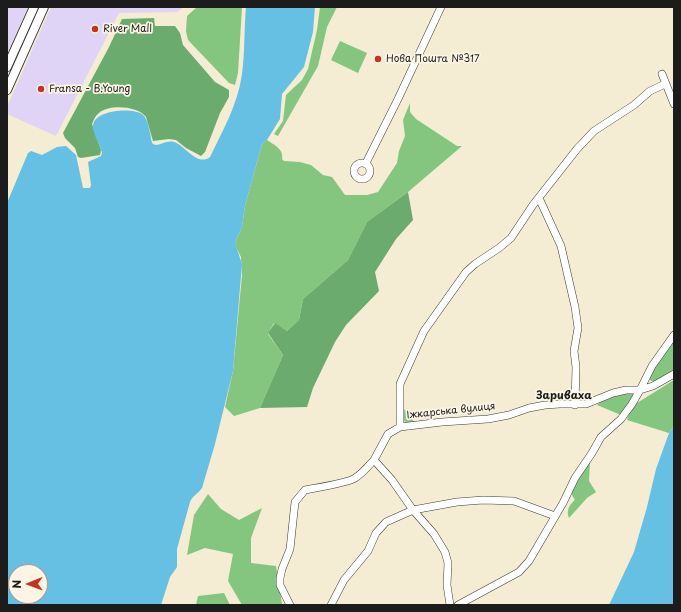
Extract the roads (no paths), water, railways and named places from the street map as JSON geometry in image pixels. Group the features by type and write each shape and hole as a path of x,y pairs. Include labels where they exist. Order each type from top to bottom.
{"main road":[{"path":"7,67 34,7"},
{"path":"7,90 44,7"}],"street":[{"path":"366,163 441,7"},
{"path":"662,74 674,104"},
{"name":"Іжкарська вулиця","path":"400,427 400,384 424,331 466,272 511,238 539,198 577,149 594,131 634,105 650,91 665,84"},
{"path":"539,198 561,246 575,307 578,328 574,350 576,367 576,405"},
{"path":"458,605 519,572 529,561 563,503 575,478 592,453 601,436 621,419 632,404 652,366 674,335"},
{"name":"Іжкарська вулиця","path":"290,605 280,584 280,578 290,549 295,502 305,490 354,479 374,460 388,434 400,427 488,419 545,405 586,404 613,393 626,390 640,390 653,386 674,374"},
{"path":"374,460 392,480 413,510 434,534 445,552 448,563 447,585 450,605"},
{"path":"331,605 344,580 368,551 376,533 386,522 413,510 457,502 483,500 514,501 555,516"}],"water":[{"path":"246,7 315,7 313,32 304,67 282,94 280,119 267,140 262,144 245,206 242,227 235,243 242,264 233,371 215,444 202,488 190,502 177,549 177,567 170,577 161,605 7,605 7,203 28,153 31,151 42,155 57,147 66,146 76,155 83,188 90,188 91,185 88,162 101,156 102,153 94,133 93,126 95,121 99,116 106,113 114,111 130,111 137,112 144,116 148,123 152,143 155,145 174,142 200,159 210,157 234,106 240,85 244,57"},
{"path":"674,426 674,605 609,605 634,552 656,469 669,433"}],"place":[{"name":"River Mall","path":"95,29"},
{"name":"Нова Пошта №317","path":"378,59"},
{"name":"Fransa - B.Young","path":"41,89"}],"district":[{"name":"Зариваха","path":"564,396"}]}
